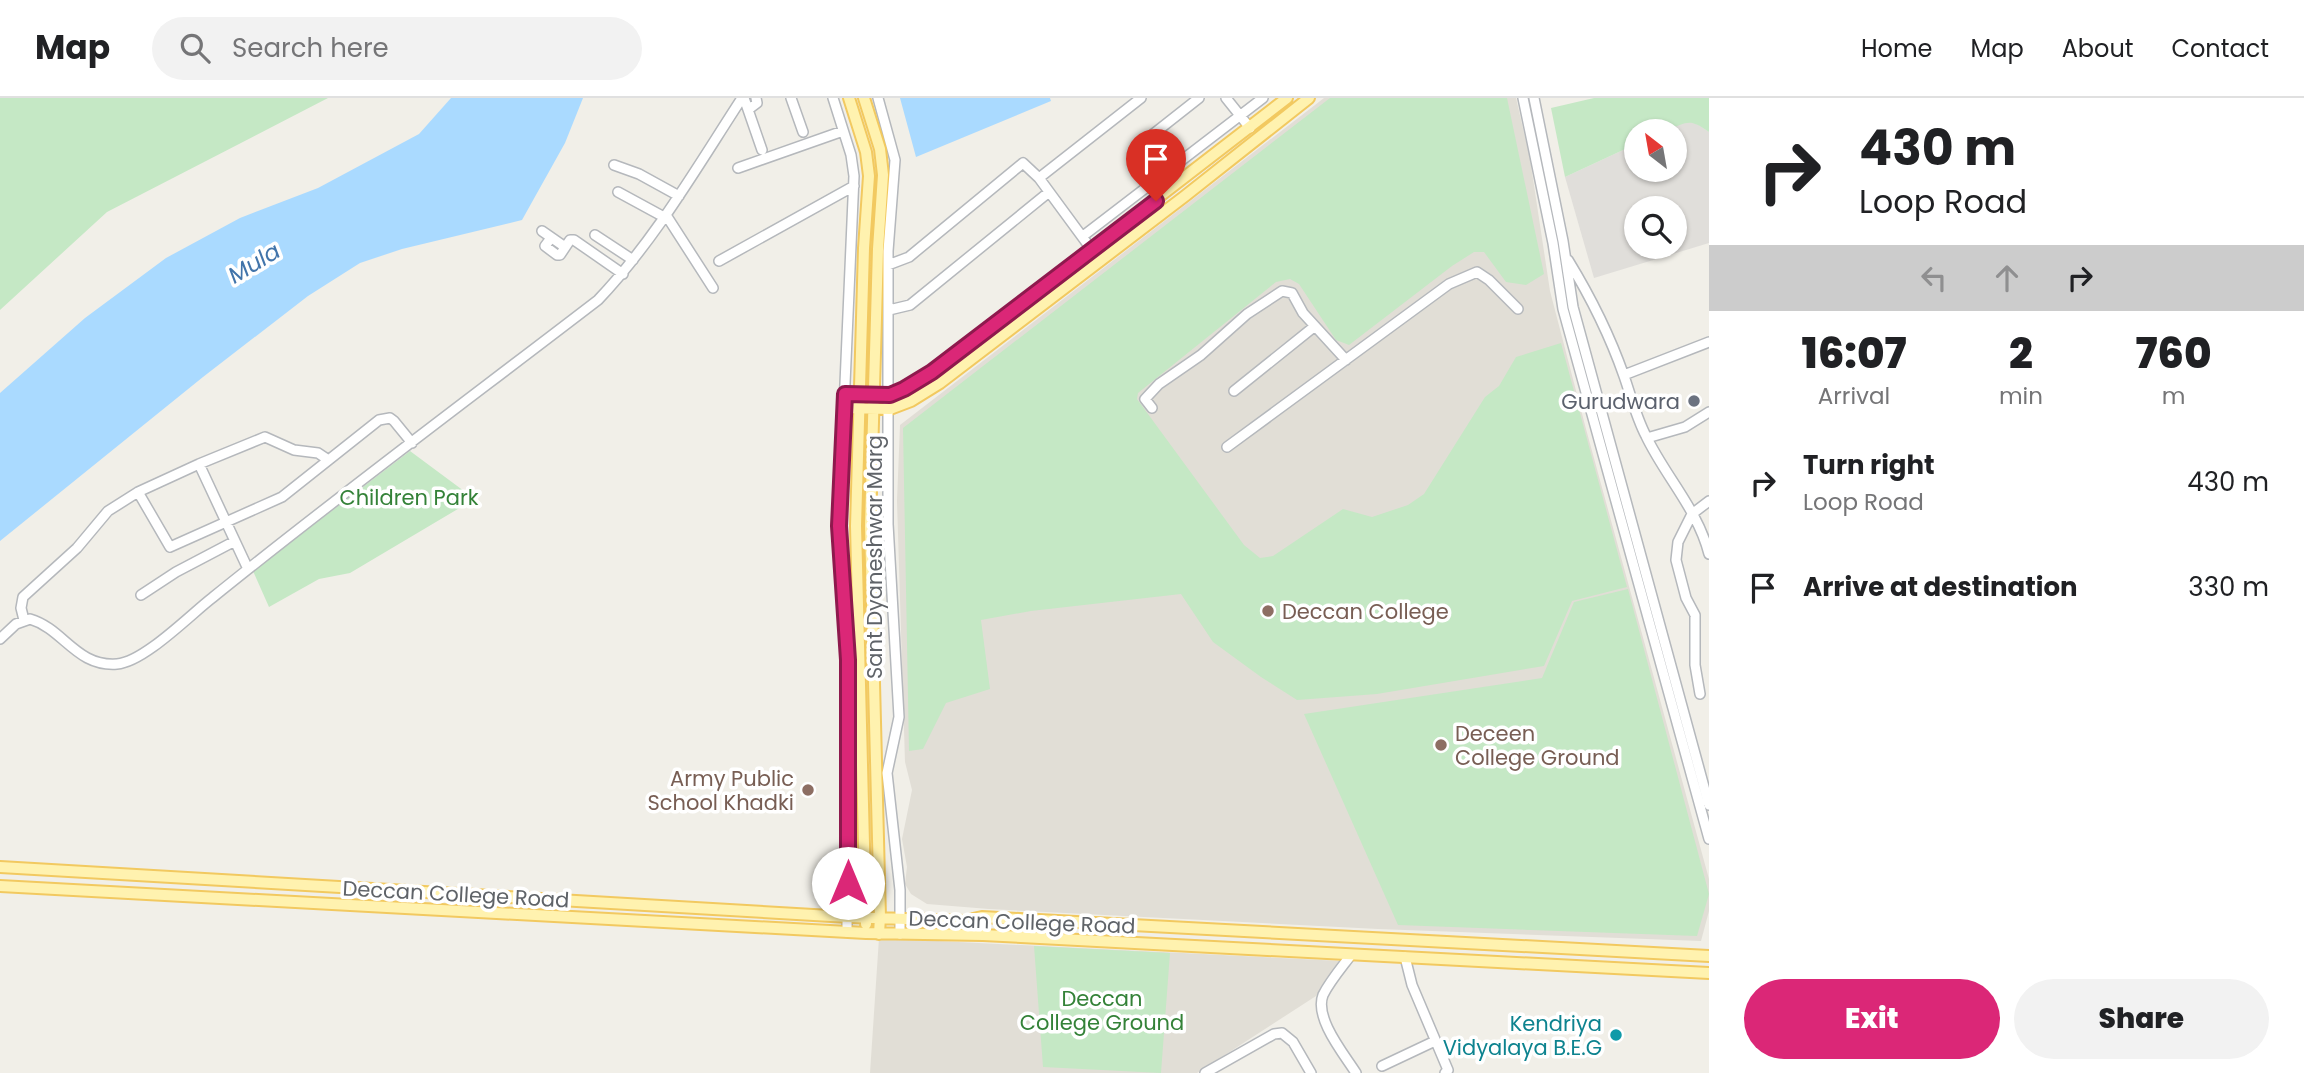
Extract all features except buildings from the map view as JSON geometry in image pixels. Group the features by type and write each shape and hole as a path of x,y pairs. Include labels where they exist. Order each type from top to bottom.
{"main road":[{"name":"Sant Dyaneshwar Marg","path":"849,98 866,152 869,176 856,526 866,933"},
{"name":"Sant Dyaneshwar Marg","path":"864,98 880,149 883,176 878,249 870,526 879,934"},
{"path":"845,394 890,395 932,372 1287,98"},
{"path":"844,408 890,409 911,401 940,383 1309,98"},
{"path":"877,752 889,754"},
{"name":"Deccan College Road","path":"0,867 848,917 964,921 982,917 1709,956"},
{"name":"Deccan College Road","path":"0,886 879,934 981,935 1709,973"}],"street":[{"path":"0,639 24,620 37,621 86,658 106,664 125,663 144,653 248,569 598,300 623,274 665,216 743,98 762,150"},
{"path":"749,109 757,103 756,98"},
{"path":"791,98 803,132"},
{"path":"833,98 853,165 854,187 839,526 848,660 847,932"},
{"path":"878,98 894,160 888,265 888,524 899,717 887,773 900,890 900,934"},
{"path":"1039,178 1141,98"},
{"path":"1152,135 1199,98"},
{"path":"1226,98 1250,128"},
{"path":"1083,236 1263,98"},
{"path":"1523,98 1556,231 1565,255 1582,283 1624,375 1635,412 1647,438 1692,514 1709,554"},
{"path":"1534,98 1556,231 1563,309 1709,839"},
{"path":"738,168 843,131"},
{"path":"888,265 909,257 1019,164 1027,165 1039,178 1100,261"},
{"path":"614,165 639,174 679,196"},
{"path":"719,261 854,187"},
{"path":"618,192 665,216 713,288"},
{"path":"889,310 911,305 1049,192"},
{"path":"542,231 551,238 545,246 557,255 561,255 570,240 574,240 623,274"},
{"path":"595,235 633,260"},
{"path":"1565,255 1573,307 1709,805"},
{"path":"1227,447 1449,284 1477,272 1518,309"},
{"path":"1152,408 1145,399 1152,391 1201,355 1247,314 1282,291 1292,293 1303,313 1346,360"},
{"path":"1234,391 1315,326"},
{"path":"1624,375 1709,342"},
{"path":"1647,438 1685,426 1709,412"},
{"path":"138,492 170,547 282,497 366,428 385,418 394,421 412,443"},
{"path":"24,620 20,603 27,592 77,548 103,516 138,492 265,437 294,450 318,453 327,459"},
{"path":"199,464 248,569"},
{"path":"1700,694 1695,666 1695,615 1686,598 1676,560 1678,542 1692,514 1709,501"},
{"path":"141,595 176,572 234,541"},
{"path":"1351,954 1327,989 1321,1005 1326,1025 1356,1073"},
{"path":"1405,957 1412,985 1448,1070 1445,1073"},
{"path":"1205,1073 1274,1034 1282,1033 1293,1042 1311,1073"},
{"path":"1382,1066 1435,1041"}],"shaded area":[{"name":"Deccan College","path":"1324,98 1516,98 1530,159 1550,291 1709,879 1709,911 1701,941 1378,929 989,909 927,904 911,894 905,884 907,867 902,839 912,790 905,762 897,501 900,425"},
{"path":"1687,121 1696,123 1709,132 1709,243 1687,250 1687,196 1624,196 1624,259 1656,259 1594,278 1565,177 1624,150 1624,182 1687,182"},
{"path":"879,938 1342,961 1316,996 1197,1073 870,1073"}],"green space":[{"path":"0,98 328,98 107,212 0,310"},
{"path":"1330,98 1507,98 1544,274 1526,285 1506,282 1484,252 1474,252 1349,345 1336,340 1299,284 1290,279 1276,282 1138,393 1137,399 1244,545 1260,558 1273,556 1343,509 1372,517 1408,505 1424,494 1485,397 1499,386 1516,357 1561,343 1627,587 1572,601 1544,666 1377,694 1297,700 1213,642 1181,594 1031,611 981,620 990,689 946,703 923,749 909,751 903,428"},
{"path":"1594,98 1709,98 1709,132 1697,124 1687,123 1687,119 1624,119 1624,150 1565,177 1551,108"},
{"name":"Children Park","path":"410,451 473,500 350,573 319,579 269,607 253,571"},
{"path":"1628,589 1709,894 1697,936 1398,925 1304,714 1542,678 1574,602"},
{"name":"Deccan College Ground","path":"1034,946 1170,953 1161,1073 1043,1067"}],"water":[{"name":"Mula","path":"451,98 583,98 565,143 522,220 402,249 360,263 308,296 203,377 0,541 0,393 85,318 166,258 240,218 318,188 419,134"},
{"path":"900,98 1050,98 1051,101 916,157"}],"place":[{"name":"Gurudwara","path":"1694,401"},
{"name":"Deccan College","path":"1268,611"},
{"name":"Deceen College Ground","path":"1441,745"},
{"name":"Army Public School Khadki","path":"808,790"},
{"name":"Kendriya Vidyalaya B.E.G","path":"1616,1035"}],"route":[{"path":"848,883 848,660 839,526 845,394 890,395 932,372 1156,201"}]}
